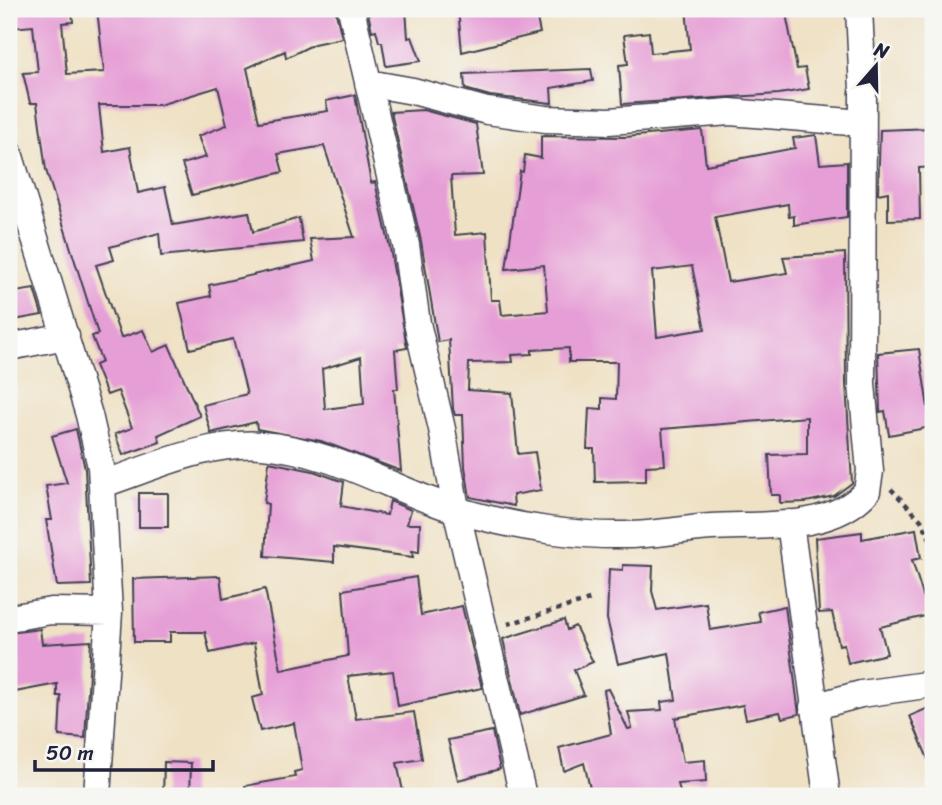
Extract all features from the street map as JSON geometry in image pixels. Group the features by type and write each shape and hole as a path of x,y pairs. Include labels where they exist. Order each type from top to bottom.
{"street":[{"path":"351,9 406,244 417,323 442,429 456,509 523,796"},
{"path":"103,484 187,454 260,445 294,450 346,464 456,509 544,527 627,535 790,523 848,508 867,491 869,477 862,384 859,9"},
{"path":"368,83 413,90 487,111 546,119 609,121 730,112 862,122"},
{"path":"9,153 89,415 103,484 109,612 97,796"},
{"path":"9,347 66,336"},
{"path":"790,523 827,796"},
{"path":"9,618 51,611 109,612"},
{"path":"813,707 861,694 933,684"}],"path":[{"path":"869,477 886,485 911,508 927,528 933,545"},
{"path":"483,631 593,599"}],"building":[{"path":"9,9 72,9 73,22 62,23 67,74 104,72 97,9 335,9 342,38 314,44 286,58 285,51 247,68 259,122 328,111 326,101 355,95 371,183 375,182 390,248 407,348 395,350 398,389 394,389 401,471 321,441 257,429 256,422 211,433 203,405 247,394 233,339 190,349 179,303 211,296 209,285 314,261 310,239 354,237 324,146 278,154 283,172 192,195 182,164 206,157 198,136 227,125 218,87 159,105 99,105 104,152 130,147 138,193 165,187 173,225 249,212 253,232 299,218 303,242 161,256 159,233 110,247 114,260 96,265 121,338 143,330 153,352 169,345 200,416 158,435 160,442 123,455 115,434 132,428 118,391 107,395 95,365 102,362 92,336 98,334 46,170 37,103 30,103 23,73 38,72 33,26 11,28","holes":["361,357 364,404 325,409 322,369"]},
{"path":"406,9 408,38 412,37 421,61 386,66 382,42 379,42 376,30 372,31 368,13"},
{"path":"458,9 535,9 540,33 462,52"},
{"path":"686,9 785,9 797,69 805,68 809,89 779,94 622,104 619,65 628,64 624,35 649,32 651,53 690,49"},
{"path":"591,69 593,81 551,88 552,103 490,96 465,89 464,74"},
{"path":"423,110 476,124 483,175 451,176 455,235 487,232 491,300 500,300 502,315 548,311 544,265 506,269 520,171 523,172 525,155 541,158 541,136 625,137 702,130 706,165 795,148 793,138 816,135 820,164 847,162 847,217 794,225 794,216 789,217 788,204 715,217 728,282 787,273 783,257 845,253 846,384 852,483 834,496 806,502 780,503 780,495 771,495 769,455 807,454 807,417 662,429 665,465 646,466 646,481 595,482 594,449 587,449 589,408 602,409 602,398 616,399 617,362 569,362 569,348 532,350 532,354 512,355 513,362 469,363 468,390 512,393 518,454 535,452 541,490 513,495 514,506 470,497 465,467 463,415 455,415 453,409 449,340 438,342 421,241 391,112","holes":["692,266 705,329 657,337 652,271"]},
{"path":"933,128 933,167 919,168 920,219 888,220 888,192 878,194 880,130"},
{"path":"34,289 42,315 14,320 13,314 9,315 9,293"},
{"path":"919,349 931,427 889,435 885,411 880,412 878,353"},
{"path":"76,429 85,469 91,585 57,586 46,520 52,520 46,486 67,483 52,436"},
{"path":"269,462 313,471 344,482 341,506 387,515 390,501 411,510 407,524 420,524 419,552 412,551 413,557 334,547 334,562 265,556 268,504 264,503"},
{"path":"139,493 168,493 168,527 139,527"},
{"path":"916,529 921,558 912,560 929,615 880,627 887,654 848,663 844,644 839,645 832,612 819,613 815,538 862,532 862,539"},
{"path":"623,565 653,566 652,591 657,610 706,603 710,630 761,622 758,612 785,606 799,714 782,718 780,712 746,719 743,705 675,718 683,762 705,760 706,782 678,784 681,796 592,796 584,763 564,771 559,748 611,734 604,690 608,689 628,729 632,728 628,712 662,710 661,702 676,700 669,653 618,664 607,619 609,569 623,570"},
{"path":"220,576 223,599 265,589 281,670 348,656 343,590 416,577 421,615 462,606 482,688 398,706 393,671 348,676 356,719 414,712 422,759 397,763 404,796 246,796 245,786 295,777 294,772 302,770 294,723 260,731 252,698 263,695 254,643 210,653 205,632 170,632 170,642 134,642 133,579"},
{"path":"564,620 567,630 575,626 593,662 574,670 584,695 520,715 503,639"},
{"path":"40,629 42,644 91,641 85,738 59,736 61,696 57,696 57,684 15,692 9,657 9,633"},
{"path":"933,706 933,771 910,716"},
{"path":"492,731 500,769 458,780 448,740"},
{"path":"164,762 191,763 190,796 163,796"}]}
